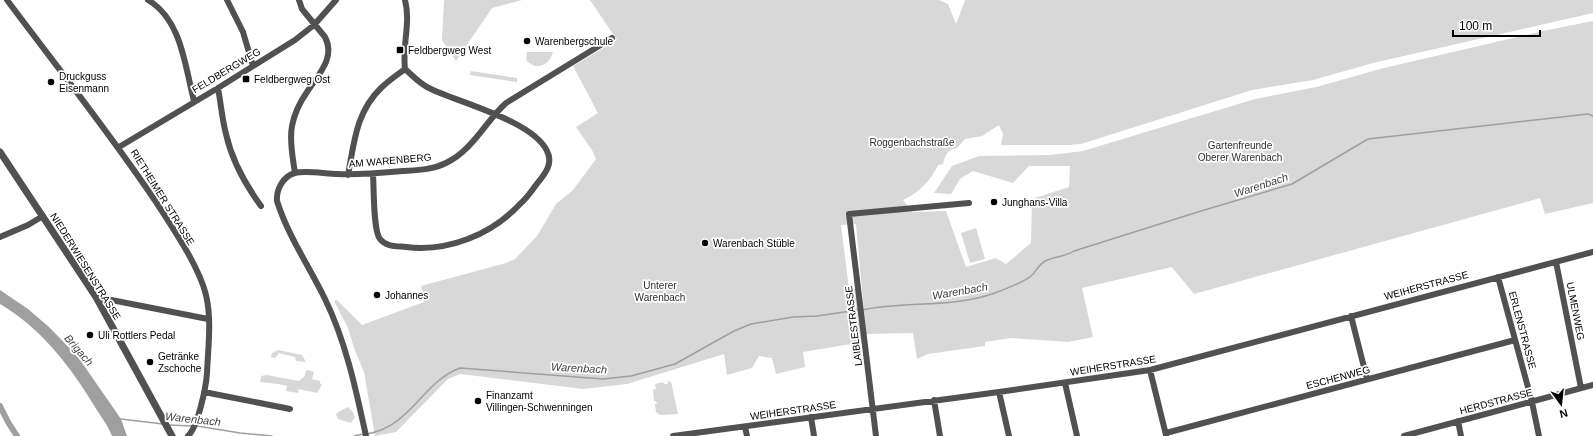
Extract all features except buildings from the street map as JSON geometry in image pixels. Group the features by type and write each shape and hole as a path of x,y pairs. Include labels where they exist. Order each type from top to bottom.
{"street":[{"name":"RIETHEIMER STRASSE","path":"7,0 119,147 173,228 203,285 206,296 208,319 207,372 204,392 197,418 193,430 188,436"},
{"path":"148,0 159,8 169,21 177,36 194,101"},
{"path":"228,0 243,32 253,66"},
{"path":"299,0 302,10 328,42 328,60 306,93 292,124 291,139 295,173 285,178 276,195 276,201 292,239 326,300 338,329 349,364 366,436"},
{"name":"FELDBERGWEG","path":"119,147 218,88 294,40 314,25 336,0"},
{"path":"373,174 376,229 381,240 387,244 417,249 433,249 472,238 494,225 521,204 545,173 549,165 550,158 542,143 521,127 494,114 430,89 418,81 405,69 404,50 408,23 405,0"},
{"name":"AM WARENBERG","path":"295,173 348,175 373,174 426,169 446,163 469,147 483,131 494,114 518,95 612,38"},
{"path":"348,175 354,138 363,113 370,100 380,88 405,69"},
{"path":"218,88 231,153 250,191 261,206"},
{"name":"NIEDERWIESENSTRASSE","path":"0,152 96,297 171,434"},
{"name":"LAIBLESTRASSE","path":"876,436 849,214 969,203"},
{"path":"0,237 28,225 43,216"},
{"name":"WEIHERSTRASSE","path":"673,436 1150,370 1498,276 1593,252"},
{"name":"ULMENWEG","path":"1556,262 1581,388"},
{"name":"ERLENSTRASSE","path":"1498,276 1532,402 1539,436"},
{"path":"96,297 208,319"},
{"path":"1351,316 1367,379"},
{"name":"ESCHENWEG","path":"1166,434 1515,340"},
{"path":"1150,370 1166,434"},
{"path":"1065,382 1077,436"},
{"name":"HERDSTRASSE","path":"1404,436 1593,385"},
{"path":"204,392 290,409"},
{"path":"999,392 1009,436"},
{"path":"934,400 940,436"},
{"path":"811,417 814,436"},
{"path":"1458,421 1462,436"},
{"path":"745,427 747,436"}],"green space":[{"path":"444,0 522,0 492,8 456,61 442,40"},
{"path":"590,0 939,0 948,4 956,24 951,38 965,0 1593,0 1593,13 1373,63 1313,80 1252,90 1081,144 1001,145 1003,134 999,125 982,136 965,139 957,148 949,152 943,164 938,165 924,186 903,200 912,212 946,211 966,267 996,258 1006,264 1031,243 1032,199 1069,187 1070,166 1029,166 1013,183 973,171 960,179 951,194 934,193 952,166 979,156 1050,155 1083,151 1255,99 1316,87 1384,68 1543,31 1593,21 1593,203 1545,214 1540,198 1194,294 1172,267 1082,288 1093,337 1068,342 1011,338 985,342 985,346 928,354 917,359 913,333 866,334 856,224 841,225 849,289 856,289 863,342 803,352 805,367 776,374 772,358 759,356 752,368 727,375 724,354 627,384 583,389 460,374 448,379 396,432 375,436 364,372 348,328 334,301 337,300 362,325 424,302 421,286 506,263 515,259 537,236 556,204 573,190 596,159 592,150 576,127 598,113 573,66 617,40"},
{"path":"527,52 553,52 545,64 538,66 526,60"},
{"path":"471,71 517,78 517,82 470,75"},
{"path":"976,228 985,259 970,263 961,233"},
{"path":"278,350 302,355 306,362 296,361 295,357 279,353 275,358 271,357 272,353"},
{"path":"308,370 314,372 312,379 320,381 322,385 317,393 299,389 298,393 286,391 287,386 260,382 261,376 267,375 299,381 304,377 306,371"},
{"path":"668,381 671,382 678,414 660,415 656,412 655,404 657,404 656,401 654,401 653,390 656,389 655,384 663,382 664,384 668,384"},
{"path":"348,407 353,412 355,417 351,423 338,419 336,414"}],"shaded area":[{"path":"0,290 28,309 49,327 78,357 121,419 127,436 112,436 76,377 54,350 29,325 0,304"}],"waterway":[{"name":"Warenbach","path":"862,310 878,307 944,303 992,294 1013,286 1028,278 1041,264 1049,259 1292,184 1368,139 1588,114 1593,116"},
{"name":"Warenbach","path":"367,434 382,429 395,422 436,383 460,368 603,379 631,376 675,364 734,331 751,324 793,317 817,316 858,310"},
{"path":"0,406 17,436"},
{"name":"Warenbach","path":"121,419 163,424"},
{"name":"Warenbach","path":"169,425 193,426"},
{"name":"Warenbach","path":"197,426 240,433 272,436"},
{"name":"Warenbach","path":"354,436 363,434"}],"place":[{"name":"Warenbergschule","path":"527,41"},
{"name":"Feldbergweg West","path":"400,50"},
{"name":"Feldbergweg Ost","path":"246,79"},
{"name":"Druckguss Eisenmann","path":"51,82"},
{"name":"Junghans-Villa","path":"994,202"},
{"name":"Warenbach Stüble","path":"705,243"},
{"name":"Johannes","path":"377,295"},
{"name":"Uli Rottlers Pedal","path":"90,335"},
{"name":"Getränke Zschoche","path":"150,362"},
{"name":"Finanzamt Villingen-Schwenningen","path":"478,401"}],"park label":[{"name":"Roggenbachstraße","path":"912,142"},
{"name":"Gartenfreunde Oberer Warenbach","path":"1240,150"},
{"name":"Unterer Warenbach","path":"660,290"}],"water label":[{"name":"Brigach","path":"79,350"}]}
